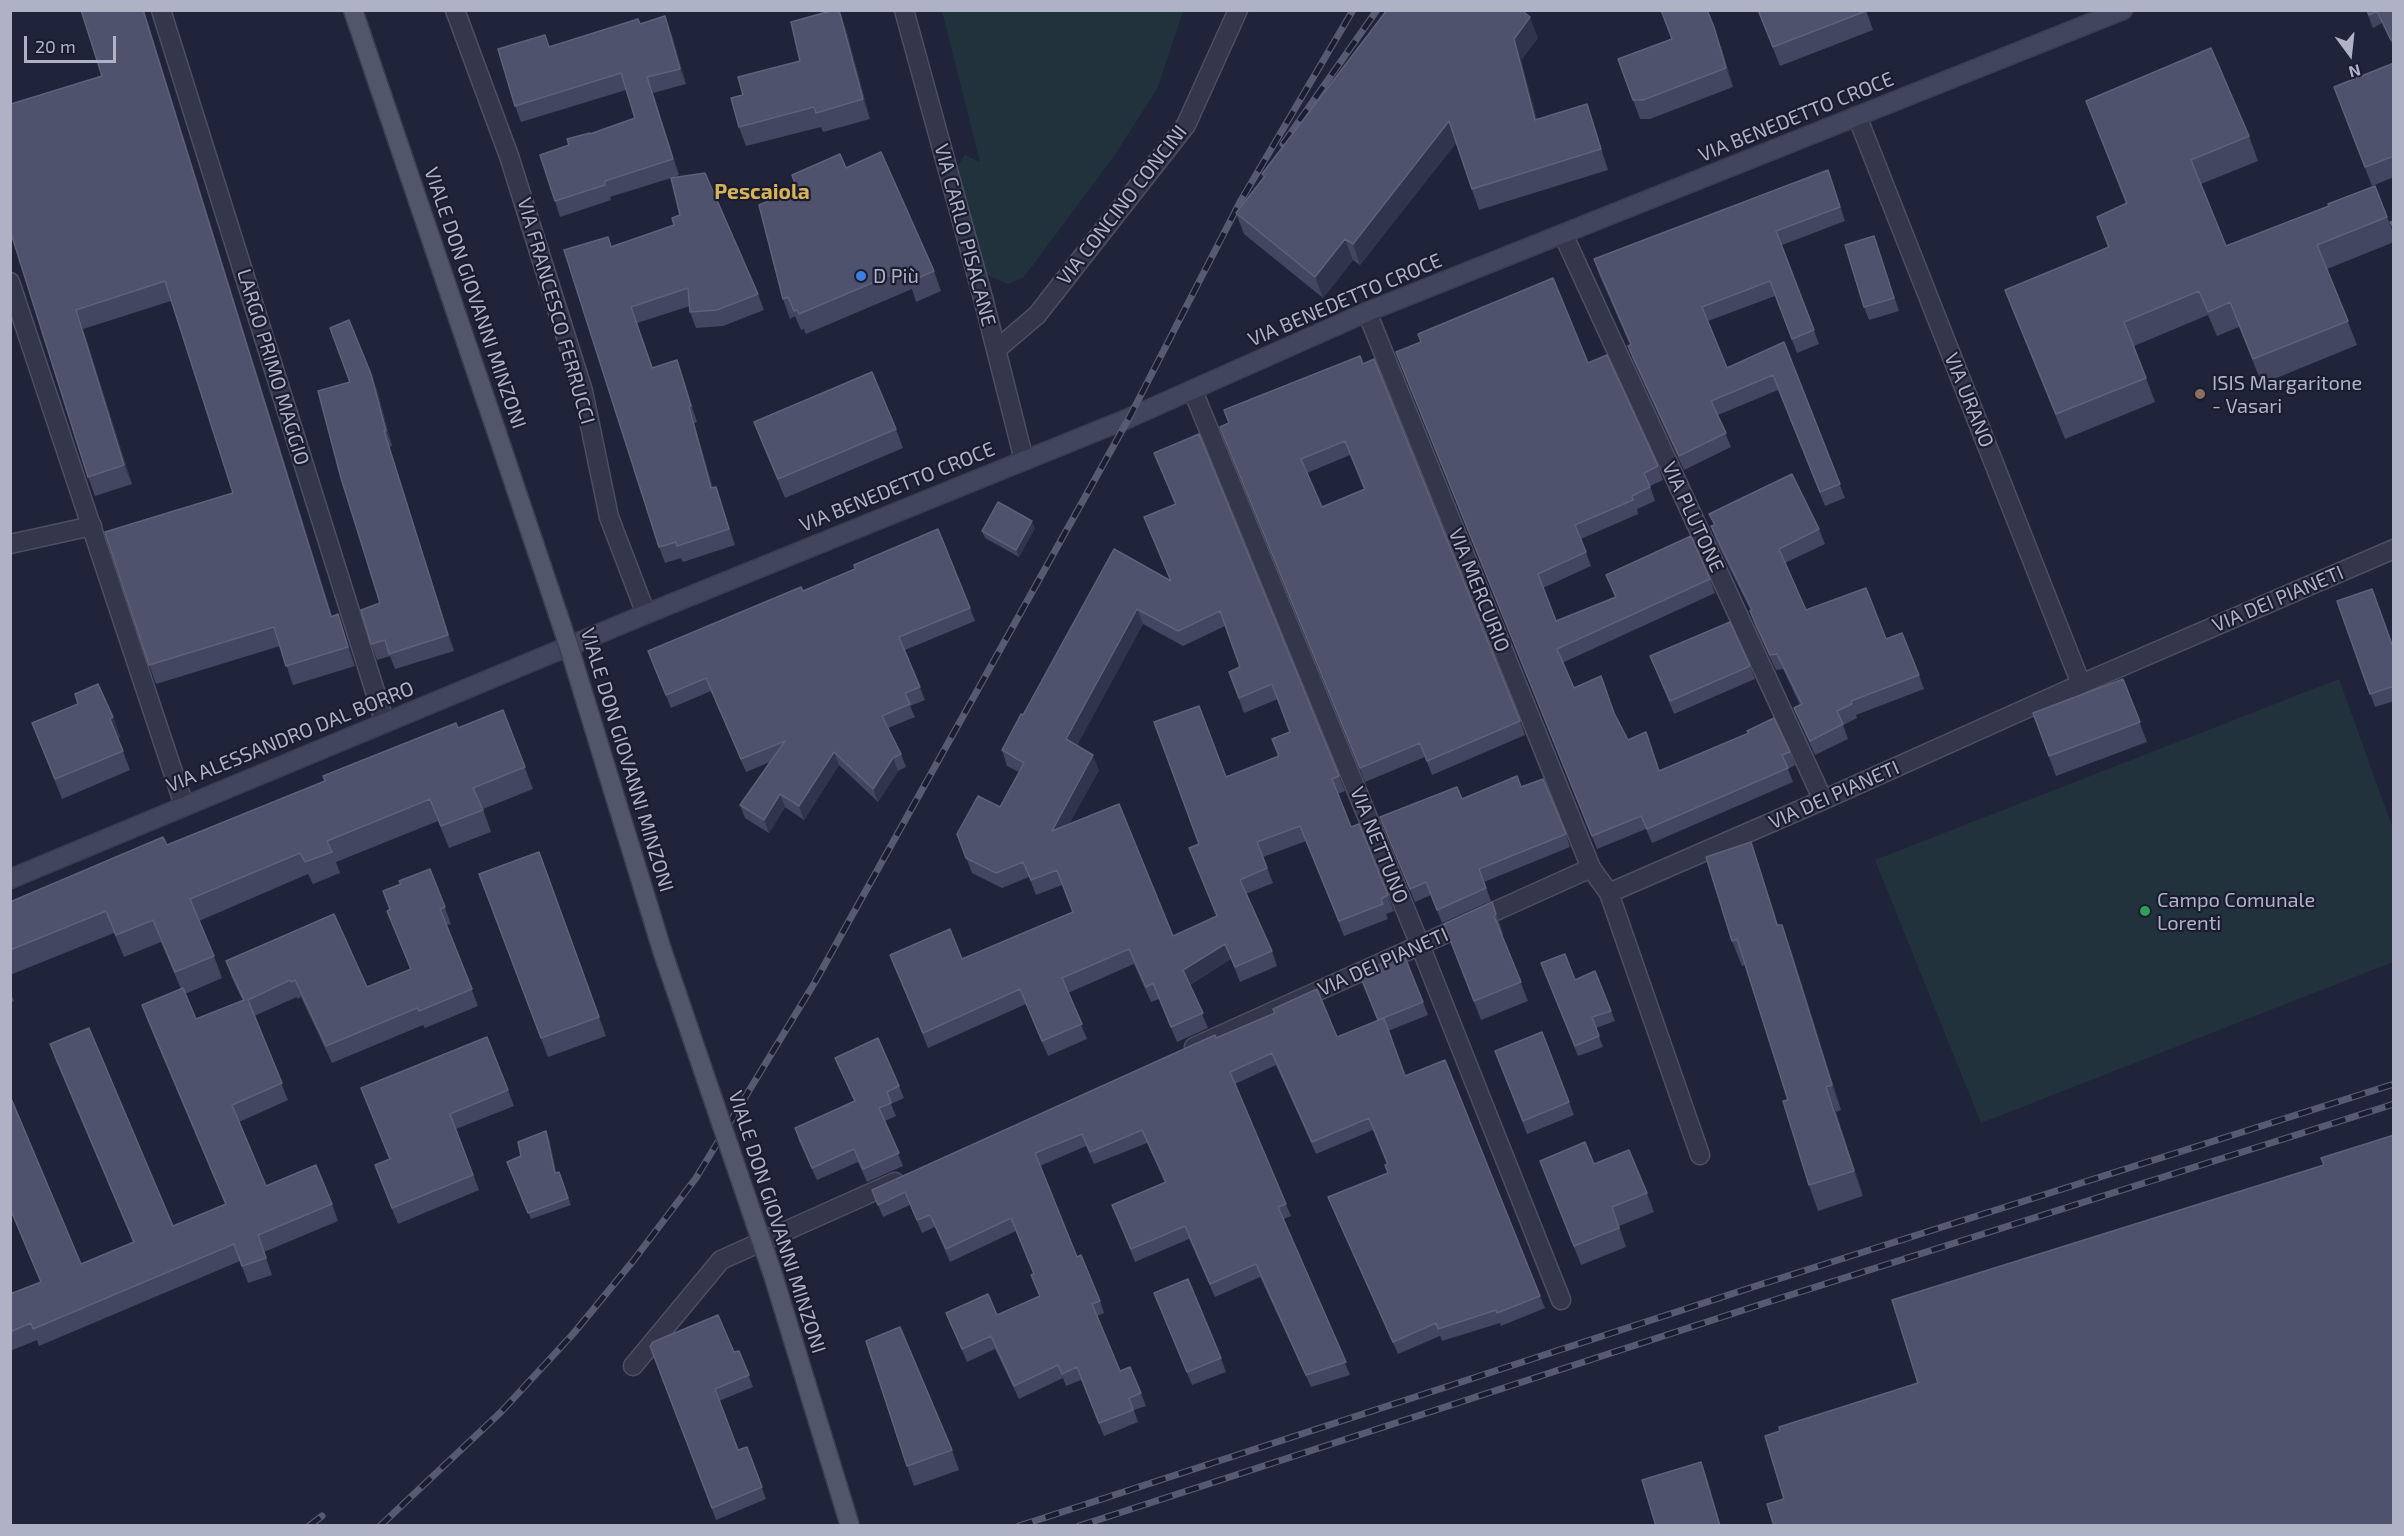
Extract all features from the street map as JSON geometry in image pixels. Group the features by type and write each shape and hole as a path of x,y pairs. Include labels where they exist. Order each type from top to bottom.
{"main road":[{"name":"VIALE DON GIOVANNI MINZONI","path":"353,10 570,647 662,950 773,1275 850,1526"},
{"name":"VIA BENEDETTO CROCE","path":"588,640 646,614 1193,391 1367,312 2123,10"},
{"name":"VIA ALESSANDRO DAL BORRO","path":"10,879 184,805 588,640"}],"street":[{"name":"LARGO PRIMO MAGGIO","path":"161,10 385,723"},
{"name":"VIA FRANCESCO FERRUCCI","path":"455,10 509,156 583,391 609,518 646,614"},
{"name":"VIA CARLO PISACANE","path":"904,10 1024,460"},
{"name":"VIA CONCINO CONCINI","path":"996,350 1037,315 1186,125 1238,10"},
{"name":"VIA URANO","path":"1857,116 2081,684"},
{"name":"VIA PLUTONE","path":"1563,234 1823,800"},
{"path":"10,282 184,805"},
{"name":"VIA MERCURIO","path":"1367,312 1590,868"},
{"name":"VIA NETTUNO","path":"1193,391 1420,945 1561,1300"},
{"path":"10,544 92,526"},
{"name":"VIA DEI PIANETI","path":"1608,893 1823,800 2081,684 2394,549"},
{"name":"VIA DEI PIANETI","path":"1179,1053 1590,868"},
{"path":"1590,868 1608,893 1700,1155"},
{"path":"633,1366 721,1260 906,1177"}],"shaded area":[{"path":"942,11 1183,11 1157,89 1114,156 1024,277 1008,284 987,275 957,167 965,155 980,162"},
{"name":"Campo Comunale Lorenti","path":"2339,679 2393,829 2393,962 1981,1123 1875,860"}],"building":[{"path":"81,10 143,10 331,617 338,614 348,647 286,666 274,627 149,665 105,532 233,493 165,281 76,310 124,465 88,477 10,230 10,102 11,104 102,76"},
{"path":"839,10 863,99 816,113 814,107 739,127 731,98 743,95 738,77 800,61 791,22"},
{"path":"1387,10 1521,10 1530,17 1514,39 1535,120 1587,104 1601,149 1472,189 1449,121 1353,244 1345,239 1315,277 1236,213 1265,176 1262,174"},
{"path":"1661,10 1707,10 1726,68 1643,100 1633,100 1618,59 1672,39"},
{"path":"1758,10 1866,10 1866,11 1773,47"},
{"path":"2367,10 2394,10 2394,38 2391,40 2377,11 2369,15"},
{"path":"665,16 680,69 647,77 673,159 605,181 605,185 555,201 540,155 569,145 567,139 590,134 635,118 621,73 515,106 498,49 545,35 549,47 638,19 640,24"},
{"path":"2211,48 2249,136 2191,160 2226,246 2375,186 2387,217 2317,245 2348,321 2253,359 2230,302 2208,312 2199,291 2124,322 2146,378 2056,414 2005,290 2109,247 2097,217 2127,203 2086,101"},
{"path":"2394,63 2394,156 2365,167 2334,87"},
{"path":"881,152 934,271 909,282 905,269 799,314 797,310 794,311 788,297 783,299 759,205 797,189 792,175 840,154 846,168"},
{"path":"1828,170 1840,207 1776,231 1814,330 1792,339 1770,281 1702,307 1727,368 1784,342 1840,484 1820,492 1773,375 1711,401 1726,433 1679,456 1628,346 1631,344 1594,259"},
{"path":"705,173 758,294 717,310 690,312 688,288 631,307 652,368 677,360 711,488 716,487 729,529 677,546 676,542 659,547 564,250 608,237 611,247 674,225 672,218 680,215 671,178"},
{"path":"1874,236 1894,298 1864,307 1845,245"},
{"path":"1553,278 1588,363 1607,355 1658,466 1644,473 1650,487 1632,496 1633,500 1575,525 1586,552 1538,574 1556,621 1616,597 1606,575 1691,536 1710,579 1557,649 1574,688 1601,676 1614,713 1628,740 1646,732 1659,771 1749,733 1747,731 1774,718 1790,752 1782,755 1788,768 1647,829 1641,816 1592,836 1396,352 1421,342 1418,334"},
{"path":"349,320 371,374 386,431 384,431 448,635 389,654 385,640 371,644 361,610 380,603 341,478 318,391 350,382 330,328"},
{"path":"1360,356 1363,364 1374,359 1520,721 1427,761 1420,743 1360,768 1220,427 1229,423 1224,410","holes":["1345,441 1365,489 1322,507 1301,459"]},
{"path":"872,372 896,429 778,479 754,422"},
{"path":"1199,434 1339,776 1332,779 1351,827 1359,824 1388,895 1381,899 1383,904 1339,921 1300,826 1257,842 1267,868 1240,880 1272,951 1235,967 1225,944 1183,970 1203,1013 1171,1027 1153,983 1146,987 1129,949 1062,978 1082,1024 1042,1041 1020,989 923,1033 890,955 950,929 962,959 1073,912 1057,870 1031,880 1023,862 996,873 966,858 957,834 978,796 1000,807 1024,763 1002,750 1114,549 1171,581 1144,517 1176,504 1154,453","holes":["1137,609 1178,631 1220,611 1240,667 1229,672 1239,698 1272,684 1290,732 1272,739 1279,756 1226,777 1199,706 1154,722 1199,844 1189,848 1217,916 1173,936 1119,804 1052,831 1093,755 1066,739"]},
{"path":"1792,474 1819,529 1779,549 1806,610 1866,588 1886,639 1902,633 1919,675 1851,701 1852,704 1837,711 1843,724 1810,741 1794,708 1802,704 1777,654 1770,655 1750,611 1752,610 1711,526 1715,525 1709,514"},
{"path":"998,502 1032,521 1016,550 982,531"},
{"path":"938,529 970,608 899,637 920,687 905,693 910,704 882,716 901,754 893,758 873,789 834,752 799,806 780,794 764,820 740,805 785,741 741,759 706,678 666,695 648,651 801,587 803,591 855,569 854,565"},
{"path":"2372,589 2394,650 2394,686 2370,694 2337,601"},
{"path":"1730,622 1750,666 1670,701 1650,656"},
{"path":"2123,679 2140,722 2049,756 2033,713"},
{"path":"98,684 113,717 110,719 123,751 55,779 32,723 78,704 75,694"},
{"path":"503,710 525,767 473,788 483,810 441,826 430,799 327,841 332,852 305,862 300,853 190,899 214,956 175,972 153,920 116,935 106,911 10,950 10,902 163,837 167,845 325,781 323,776 456,723 458,728"},
{"path":"1517,776 1521,787 1543,779 1566,834 1479,869 1486,888 1437,910 1426,882 1410,889 1380,817 1457,787 1462,799"},
{"path":"1751,842 1777,925 1782,925 1832,1085 1826,1087 1854,1171 1809,1185 1783,1101 1788,1100 1737,939 1732,941 1706,857"},
{"path":"539,852 599,1017 541,1038 479,874"},
{"path":"430,869 445,907 440,909 472,989 419,1011 417,1008 326,1046 295,980 291,982 290,980 248,1000 282,1083 232,1105 266,1186 316,1165 332,1204 258,1235 266,1258 242,1266 234,1244 33,1329 31,1323 10,1332 10,1294 41,1282 10,1208 10,1096 81,1264 134,1242 50,1044 89,1028 173,1226 226,1204 142,1005 183,988 196,1019 244,1000 226,961 334,914 367,987 411,969 387,911 390,909 383,891 401,884 399,881"},
{"path":"1492,902 1496,914 1494,916 1521,982 1474,1001 1444,924"},
{"path":"1565,954 1575,980 1595,971 1611,1011 1592,1017 1599,1036 1575,1046 1541,963"},
{"path":"1404,955 1423,1002 1378,1020 1359,973"},
{"path":"1317,989 1337,1037 1384,1018 1405,1076 1445,1060 1540,1296 1497,1313 1496,1310 1438,1329 1436,1323 1393,1342 1328,1197 1388,1173 1385,1165 1388,1164 1369,1118 1312,1142 1272,1053 1230,1072 1286,1204 1278,1207 1346,1362 1306,1375 1256,1264 1210,1284 1185,1226 1131,1249 1112,1205 1166,1182 1142,1130 1090,1152 1082,1134 1035,1153 1077,1257 1081,1255 1100,1301 1092,1304 1120,1371 1130,1367 1141,1393 1129,1398 1133,1410 1099,1423 1077,1367 1062,1374 1058,1365 1014,1386 991,1336 962,1349 946,1313 988,1294 997,1315 1040,1296 1031,1275 1034,1274 1011,1218 946,1249 930,1215 917,1220 905,1192 878,1205 872,1190 1215,1035 1216,1038 1275,1013 1273,1009"},
{"path":"1542,1032 1569,1102 1523,1121 1495,1051"},
{"path":"487,1037 508,1090 450,1114 473,1175 392,1208 375,1165 390,1159 361,1088"},
{"path":"878,1038 899,1086 887,1092 891,1103 879,1108 899,1153 863,1169 854,1149 812,1168 795,1128 855,1101 835,1058"},
{"path":"546,1131 555,1173 559,1172 568,1198 528,1213 507,1162 521,1156 518,1142"},
{"path":"2394,1135 2394,1526 1774,1526 1767,1504 1784,1499 1765,1436 1780,1431 1779,1427 1918,1383 1892,1300 2324,1165 2321,1158"},
{"path":"1585,1142 1594,1164 1629,1150 1647,1193 1612,1207 1619,1228 1574,1246 1540,1161"},
{"path":"1188,1279 1221,1358 1187,1372 1154,1293"},
{"path":"718,1315 734,1352 739,1351 749,1375 715,1389 738,1450 747,1447 762,1487 712,1508 650,1346 653,1342"},
{"path":"900,1327 952,1450 907,1466 866,1341"},
{"path":"1701,1462 1720,1526 1656,1526 1642,1480"}],"railway":[{"path":"380,1526 501,1412 573,1334 633,1261 696,1178 815,982 1129,418 1240,202 1353,10"},
{"path":"1283,144 1377,10"},
{"path":"1019,1526 1759,1285 2394,1084"},
{"path":"1079,1526 1765,1303 2394,1104"},
{"path":"309,1526 322,1516"}],"place":[{"name":"D Più","path":"861,276"},
{"name":"ISIS Margaritone - Vasari","path":"2200,394"},
{"name":"Campo Comunale Lorenti","path":"2145,911"}],"district":[{"name":"Pescaiola","path":"762,192"}]}
